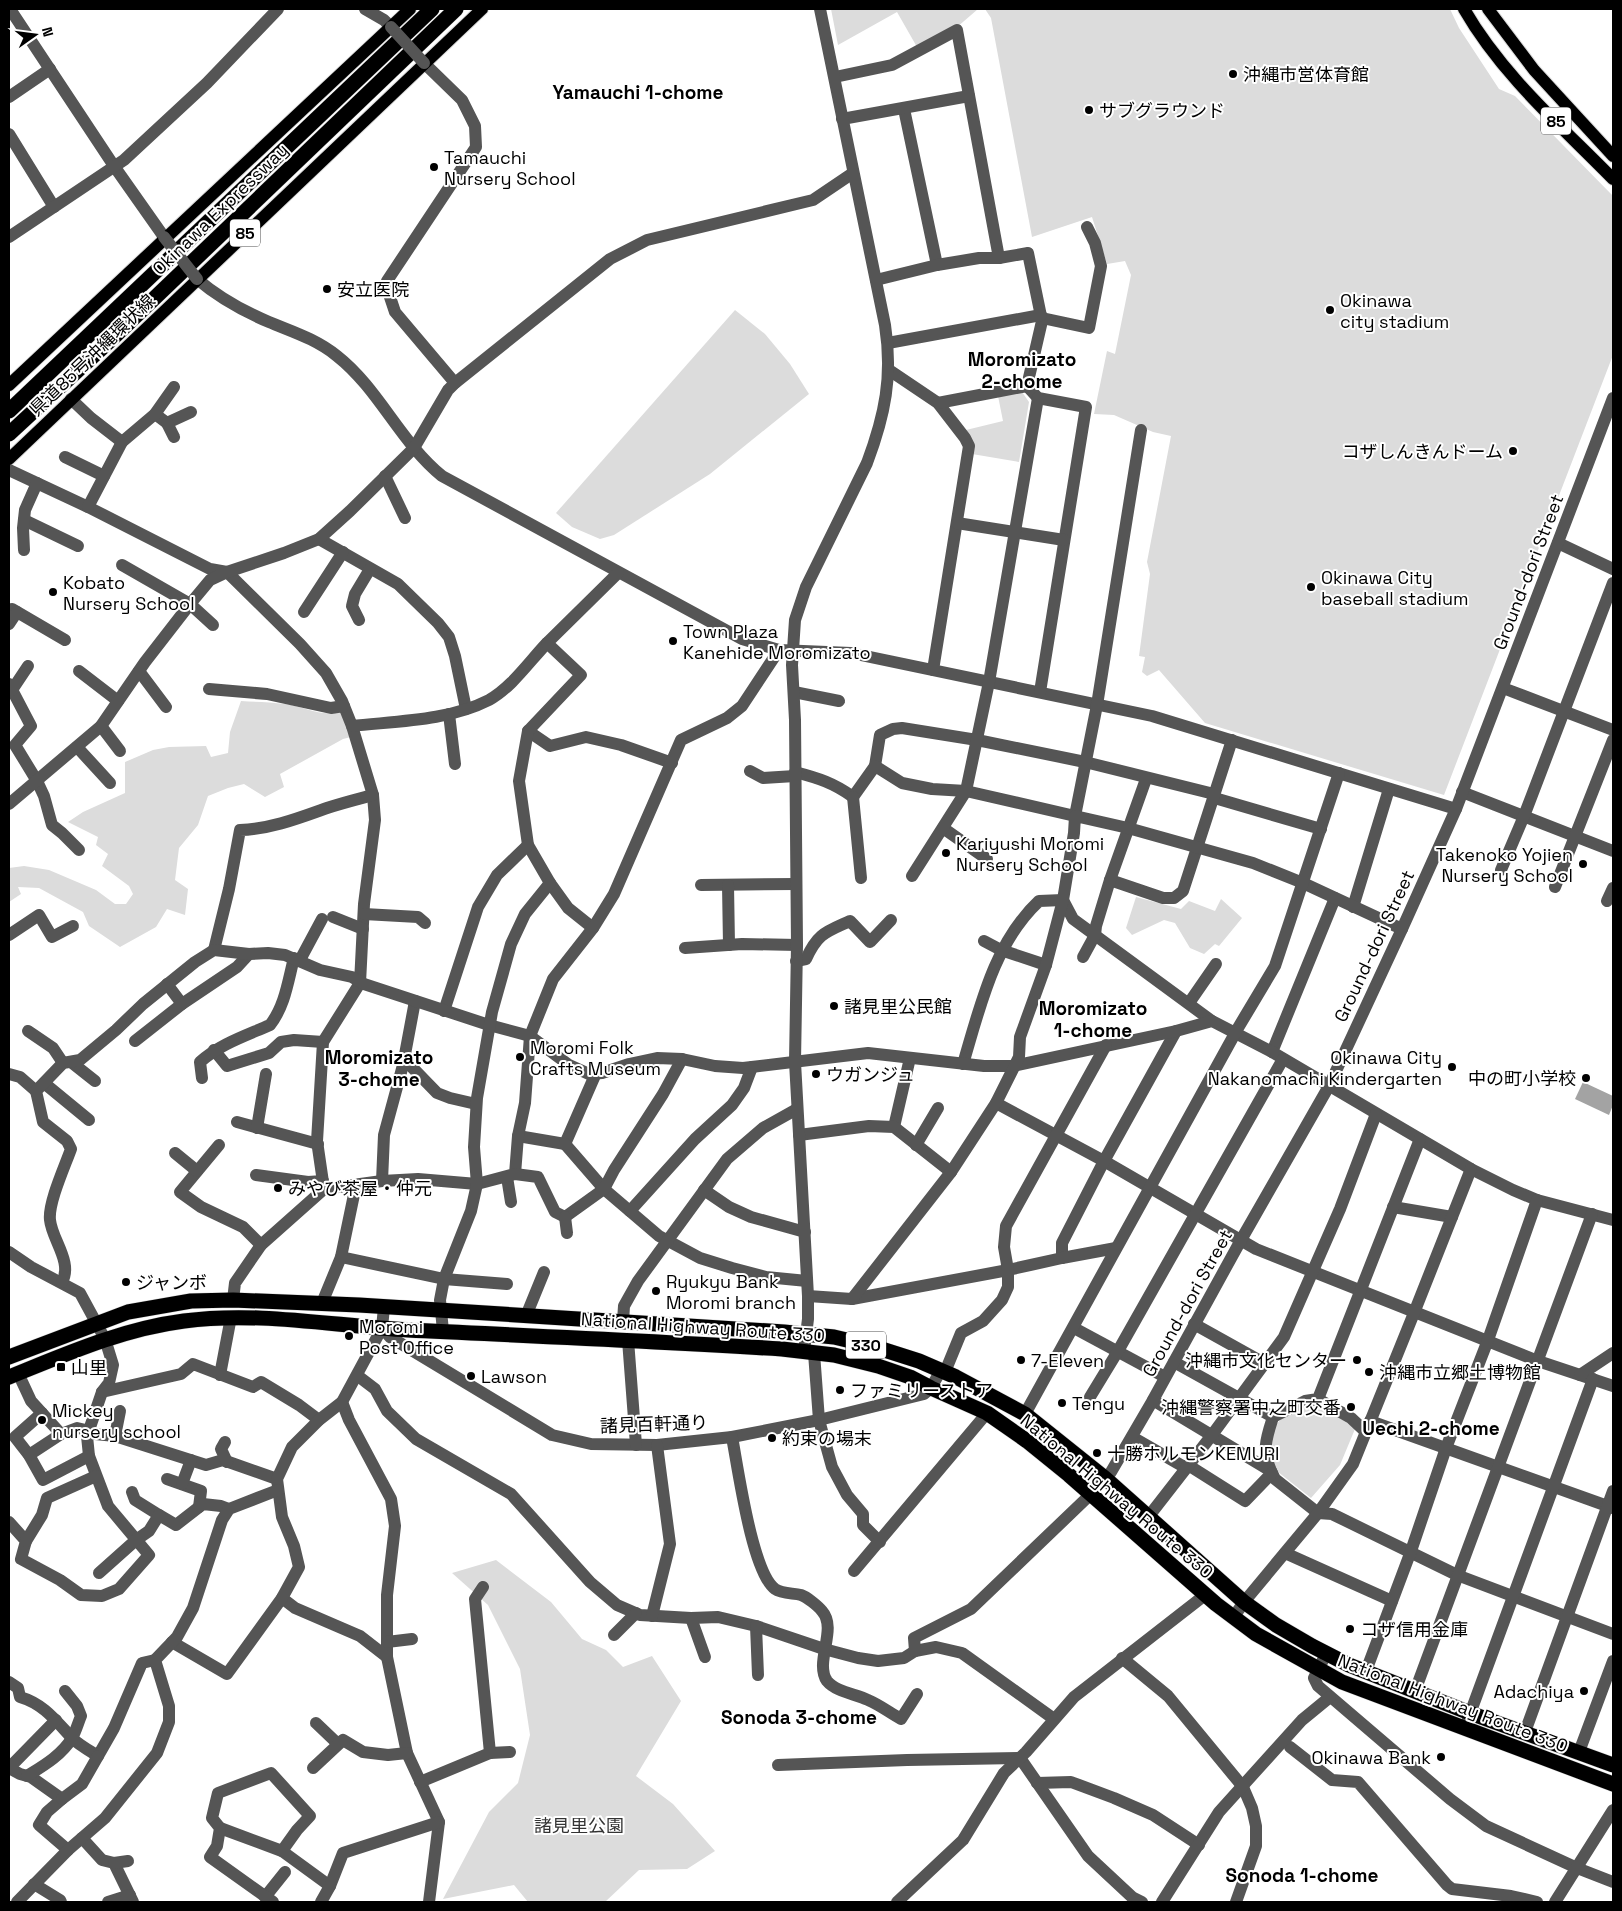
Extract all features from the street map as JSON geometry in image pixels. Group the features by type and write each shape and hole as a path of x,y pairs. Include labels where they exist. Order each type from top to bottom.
{"highway":[{"name":"Okinawa Expressway","path":"9,411 432,9"},
{"name":"Okinawa Expressway","path":"9,434 115,336 456,9"},
{"name":"National Highway Route 330","path":"9,1358 97,1322 128,1312 191,1301 233,1300 440,1310 806,1334 834,1337 872,1346 943,1371 1026,1414 1105,1478 1244,1602 1276,1625 1326,1654 1470,1713 1613,1765"},
{"name":"National Highway Route 330","path":"14,1375 105,1339 169,1324 231,1317 382,1328 628,1340 809,1352 878,1366 910,1377 987,1413 1027,1440 1233,1618 1256,1634 1342,1682 1613,1784"}],"main road":[{"name":"県道85号沖縄環状線","path":"9,385 164,237 410,9"},
{"name":"県道85号沖縄環状線","path":"9,459 196,279 482,9"},
{"name":"85","path":"1464,9 1488,46 1519,83 1613,179"},
{"name":"85","path":"1488,9 1534,70 1613,156"}],"street":[{"path":"10,9 114,166 196,279 249,313 310,338 348,365 371,390 414,448 442,476 732,635 754,644 779,650 851,653 1152,716 1456,809"},
{"path":"9,237 124,160 200,89 278,9"},
{"path":"365,9 384,20 462,100 474,126 476,147 387,281 388,291 395,312 455,383"},
{"path":"820,9 876,280 888,343 889,370 885,408 875,442 806,587 795,620 793,650 796,884 794,1062 808,1296 806,1334 819,1420 832,1467 847,1495 863,1514 863,1525 880,1542"},
{"path":"834,77 892,65 957,30 999,258"},
{"path":"9,97 50,69"},
{"path":"842,119 969,96"},
{"path":"904,108 937,265"},
{"path":"9,134 54,207"},
{"path":"9,804 101,726 138,671 210,580 227,572 284,554 319,539 414,448 448,390 455,383 610,259 646,240 813,200 853,173"},
{"path":"888,343 1041,317 1089,328 1102,266 1095,242 1087,227"},
{"path":"876,280 937,265 1028,253 1042,321 1027,386"},
{"path":"889,370 938,403 965,438 968,446 933,670"},
{"path":"1027,386 1038,398 1086,406 1040,692"},
{"path":"938,403 1027,386"},
{"path":"88,507 122,442 155,414 174,387"},
{"path":"912,876 966,791 989,682 1038,398"},
{"name":"Ground-dori Street","path":"914,1651 914,1638 971,1609 1091,1494 1111,1472 1329,1086 1456,809 1558,543 1609,421 1613,398"},
{"path":"71,399 91,418 122,442"},
{"path":"167,423 191,412"},
{"path":"155,414 167,423 174,437"},
{"path":"852,1299 950,1172 996,1103 1019,1057 1020,1038 1046,965 1063,900 1075,816 1097,705 1142,430"},
{"path":"65,457 104,476"},
{"path":"9,470 88,507 210,569 227,572 300,644 326,673 344,706 373,795 375,820 364,914 360,983 323,1042 318,1144 323,1185"},
{"path":"385,476 406,518"},
{"path":"24,550 25,510 37,484"},
{"path":"24,520 78,546"},
{"path":"956,523 1064,540"},
{"path":"319,539 398,584 438,623 449,637 466,709"},
{"path":"1558,543 1613,569"},
{"path":"304,612 343,552"},
{"path":"122,565 190,604 213,625"},
{"path":"359,620 352,606 355,594 370,569"},
{"path":"352,726 449,714 490,699 506,686 618,573"},
{"path":"1502,870 1613,583"},
{"path":"9,624 13,611 65,640"},
{"path":"547,643 581,675 528,731 520,782 528,845 550,883 568,908 593,928"},
{"path":"511,1202 511,1176 525,1103 530,1036 553,979 593,928 614,894 614,890 681,740 727,718 742,706 779,650"},
{"path":"28,666 10,687 31,726 15,745 44,796 52,825 79,850"},
{"path":"79,671 118,701"},
{"path":"138,671 166,707"},
{"path":"1503,688 1613,730"},
{"path":"209,689 267,694 331,708 344,706"},
{"path":"794,692 839,701"},
{"path":"449,714 455,764"},
{"path":"101,726 120,751"},
{"path":"862,878 853,797 875,766 880,735 893,729 902,728 977,740 1085,762 1210,793 1218,799 1322,829"},
{"path":"528,731 550,746 586,736 621,745 672,763"},
{"path":"1110,880 1163,898 1174,898 1183,891 1232,740"},
{"path":"1554,887 1576,837 1613,740"},
{"path":"77,747 110,784"},
{"path":"875,766 902,783 932,789 966,791 1128,828 1253,864 1303,883 1402,929"},
{"path":"750,771 763,778 795,774 822,779 840,787 853,797"},
{"path":"1026,1414 1236,1032 1275,966 1339,773"},
{"path":"1083,957 1095,935 1110,880 1146,778"},
{"path":"1353,907 1389,789"},
{"path":"1462,792 1613,851"},
{"path":"214,950 229,889 240,830 261,828 305,817 373,795"},
{"path":"943,828 987,859"},
{"path":"444,1011 478,907 496,875 528,845"},
{"path":"443,1331 440,1300 444,1279 471,1211 477,1184 474,1147 476,1104 489,1025 511,944 525,914 550,883"},
{"path":"701,885 796,884"},
{"path":"728,885 729,945"},
{"path":"1607,901 1613,888"},
{"path":"1090,1397 1118,1351 1195,1213 1277,1056 1335,898"},
{"path":"1063,900 1073,919 1212,1021 1236,1032 1471,1169 1537,1200 1613,1220"},
{"path":"963,1064 974,1024 1001,950 1025,914 1039,901 1063,900"},
{"path":"364,914 418,917 425,924"},
{"path":"9,935 39,915 52,937 73,926"},
{"path":"202,1078 200,1062 214,1050 270,1025 276,1018 284,1001 297,959 328,918 363,928"},
{"path":"796,961 806,959 822,934 850,921 870,942 891,920"},
{"path":"984,942 1001,950 1046,965"},
{"path":"685,948 729,945 796,945"},
{"path":"40,1087 67,1062 80,1060 167,984 214,950 249,954 285,954 320,970 352,977 360,983 444,1011 530,1036 561,1057 569,1065 589,1074 596,1074 658,1058 682,1059 715,1066 752,1067 868,1053 963,1064 998,1067 1013,1066 1176,1031 1212,1021"},
{"path":"135,1042 182,1004 237,967 249,954"},
{"path":"1189,1004 1216,964"},
{"path":"167,984 182,1004"},
{"path":"382,1181 384,1135 404,1059 415,1001"},
{"path":"28,1031 53,1048 67,1062 95,1081"},
{"path":"1062,1258 1062,1243 1104,1161 1176,1031"},
{"path":"214,1050 227,1066 269,1053 281,1042 294,1040 323,1042"},
{"path":"931,1388 943,1371 961,1333 984,1321 1002,1300 1008,1287 1008,1270 1004,1247 1006,1226 1106,1045"},
{"path":"894,1127 910,1058"},
{"path":"404,1059 437,1093 476,1104"},
{"path":"565,1218 604,1189 614,1170 664,1094 682,1059"},
{"path":"630,1211 695,1139 732,1105 744,1088 752,1067"},
{"path":"9,1074 40,1087 89,1120"},
{"path":"257,1128 266,1074"},
{"path":"565,1144 596,1074"},
{"path":"40,1087 43,1122 67,1141 71,1149 51,1205 49,1217 52,1232 66,1270 62,1282"},
{"path":"996,1103 1104,1161 1256,1249 1414,1313 1488,1340 1538,1362 1613,1386"},
{"path":"916,1145 938,1108"},
{"path":"623,1321 624,1306 633,1290 667,1240 727,1159 763,1128 797,1110"},
{"path":"1149,1516 1212,1435 1284,1337 1340,1209 1376,1114"},
{"path":"237,1122 318,1144"},
{"path":"799,1135 869,1126 894,1127 950,1172"},
{"path":"518,1136 565,1144 604,1189 659,1236 700,1258 766,1277 807,1281"},
{"path":"1318,1399 1420,1139"},
{"path":"219,1145 180,1192 201,1207 243,1227 261,1245"},
{"path":"175,1153 197,1171"},
{"path":"1233,1618 1244,1602 1318,1513 1353,1464 1471,1169"},
{"path":"256,1175 323,1185 356,1185 418,1179 477,1184 511,1176 538,1177 555,1212 565,1218"},
{"path":"233,1300 235,1284 261,1245 323,1185"},
{"path":"322,1303 341,1257 356,1185"},
{"path":"704,1190 751,1217 805,1232"},
{"path":"1366,1671 1411,1551 1446,1448 1488,1340 1537,1200"},
{"path":"1393,1207 1452,1217"},
{"path":"1414,1691 1592,1214"},
{"path":"565,1218 567,1233"},
{"path":"808,1296 852,1299 1116,1248"},
{"path":"9,1252 31,1267 80,1293 105,1339 113,1364 109,1383 102,1392 87,1436 89,1456 108,1506 149,1555 119,1589 102,1596 81,1595 60,1580 21,1559 26,1541 42,1515 47,1498 96,1476"},
{"path":"341,1257 444,1279 507,1284"},
{"path":"526,1316 544,1272"},
{"path":"172,1642 227,1674 282,1598 299,1567 294,1546 282,1517 278,1484 292,1447 319,1420 342,1402 358,1376 382,1328 384,1307"},
{"path":"220,1375 231,1317"},
{"path":"1194,1324 1264,1363"},
{"name":"諸見百軒通り","path":"382,1328 390,1337 552,1435 591,1444 657,1445 732,1437 819,1420 924,1394 931,1388"},
{"path":"1074,1328 1166,1377"},
{"path":"628,1340 636,1445"},
{"path":"1464,1729 1553,1486 1586,1377 1613,1353"},
{"path":"1174,1362 1273,1417"},
{"path":"102,1392 182,1374 193,1364 253,1387 261,1382 299,1404 319,1420"},
{"path":"14,1375 31,1401 61,1434"},
{"path":"358,1376 375,1389 387,1411 416,1439 512,1494 590,1582 617,1605 636,1613 652,1616 718,1617 756,1626 824,1649 878,1661 904,1658 914,1651 936,1647 962,1653 1054,1719"},
{"path":"1610,1507 1446,1448 1369,1426 1318,1399 1306,1401 1273,1417 1264,1446 1266,1460 1275,1479 1318,1513 1332,1514 1457,1575 1613,1634"},
{"path":"1153,1400 1272,1472"},
{"path":"342,1402 349,1420 391,1499 394,1526 387,1595 387,1658 407,1753 438,1822 429,1902"},
{"path":"116,1436 120,1411"},
{"path":"42,1413 15,1437 29,1455 43,1480 89,1456"},
{"path":"854,1571 987,1413"},
{"path":"29,1455 61,1434 77,1428 95,1434 116,1436 206,1465 222,1460 278,1484"},
{"path":"732,1437 744,1509 763,1573 775,1589 803,1596 824,1612 829,1630 824,1649 826,1680 835,1688 869,1700 901,1719 917,1694"},
{"path":"1132,1437 1245,1501 1272,1472"},
{"path":"225,1442 221,1448 227,1462"},
{"path":"652,1616 670,1544 657,1445"},
{"path":"182,1484 191,1460"},
{"path":"167,1479 201,1491 199,1507"},
{"path":"68,1850 39,1825 47,1812 82,1784 114,1728 142,1663 155,1660 172,1642 194,1608 222,1520 229,1509 278,1484"},
{"path":"1525,1732 1566,1617 1610,1507 1613,1491"},
{"path":"132,1492 135,1500 176,1525 203,1504 229,1509"},
{"path":"99,1573 149,1531 159,1515"},
{"path":"9,1522 26,1541"},
{"path":"1285,1553 1392,1601"},
{"path":"483,1586 475,1599 490,1753"},
{"path":"897,1902 963,1840 1004,1773 1020,1758 1074,1696 1205,1594"},
{"path":"282,1598 295,1608 360,1636 387,1658"},
{"path":"614,1635 636,1613"},
{"path":"691,1618 705,1657"},
{"path":"756,1626 758,1675"},
{"path":"387,1642 412,1639"},
{"path":"1326,1654 1314,1678 1318,1686 1450,1799 1486,1826 1577,1868 1613,1882"},
{"path":"1122,1658 1168,1696 1242,1787 1252,1808 1256,1826 1256,1846 1236,1902"},
{"path":"17,1902 68,1850 106,1818 157,1753 169,1722 169,1706 155,1660"},
{"path":"1579,1752 1613,1661"},
{"path":"9,1682 18,1688 15,1698 34,1701 46,1710 72,1738 98,1756"},
{"path":"14,1773 47,1763 65,1748 72,1738 81,1716 77,1706 65,1691"},
{"path":"1162,1902 1219,1812 1302,1720 1330,1697"},
{"path":"14,1773 56,1720"},
{"path":"316,1722 338,1744"},
{"path":"313,1768 343,1740 363,1752 388,1755 407,1753"},
{"path":"1290,1747 1332,1780 1358,1782 1446,1885 1452,1889 1511,1896 1537,1902"},
{"path":"420,1782 490,1753 510,1752"},
{"path":"778,1765 1020,1758"},
{"path":"1020,1758 1088,1856 1132,1897 1142,1902"},
{"path":"14,1773 62,1799"},
{"path":"282,1851 296,1830 310,1816 271,1773 218,1793 212,1818 220,1828 282,1851 330,1886"},
{"path":"1037,1783 1071,1782 1114,1798 1153,1815 1199,1844"},
{"path":"1555,1902 1613,1810"},
{"path":"321,1902 330,1886 343,1853 438,1822"},
{"path":"220,1828 217,1846 210,1858 269,1900 285,1872"},
{"path":"217,1846 242,1837"},
{"path":"82,1838 102,1860 114,1863 128,1861"},
{"path":"108,1902 132,1899 114,1863"},
{"path":"34,1884 61,1902"}],"green space":[{"path":"831,9 978,9 956,28 917,47 897,12 838,45"},
{"path":"985,9 1450,9 1459,28 1499,89 1515,96 1613,196 1613,355 1444,795 1205,723 1159,670 1147,676 1142,672 1145,657 1139,656 1150,574 1147,562 1171,436 1153,432 1114,415 1094,414 1107,351 1115,354 1131,275 1125,261 1107,264 1092,217 1032,237 991,18"},
{"path":"735,310 765,334 790,364 809,394 710,474 614,535 600,539 572,527 556,513"},
{"path":"1022,392 1029,402 1019,462 972,454 966,430 1003,421 998,396"},
{"path":"241,701 293,705 322,713 347,710 355,736 343,739 280,774 284,787 265,797 244,784 208,796 198,825 179,848 175,880 188,889 185,915 167,909 156,927 120,947 89,926 83,912 39,888 18,887 21,894 9,902 9,868 24,866 49,870 96,890 115,904 126,904 133,894 129,886 102,866 108,854 96,845 98,837 68,822 83,812 125,793 125,762 153,750 169,747 206,746 211,757 228,753 230,732"},
{"path":"1136,897 1181,909 1189,901 1215,911 1221,899 1242,918 1219,946 1215,944 1204,954 1190,948 1175,923 1164,920 1132,935 1126,928"},
{"path":"1315,1405 1330,1410 1355,1429 1340,1465 1311,1498 1273,1468 1270,1438 1277,1423 1283,1417 1306,1406"},
{"name":"諸見里公園","path":"496,1560 551,1602 582,1639 606,1650 623,1667 652,1656 681,1701 636,1776 673,1804 715,1851 687,1869 639,1870 605,1902 528,1902 514,1885 443,1899 489,1812 518,1783 530,1735 520,1669 488,1605 452,1573"}],"shaded area":[{"path":"1583,1082 1613,1096 1613,1105 1609,1115 1575,1099"}],"place":[{"name":"沖縄市営体育館","path":"1233,74"},
{"name":"サブグラウンド","path":"1089,110"},
{"name":"Tamauchi Nursery School","path":"434,167"},
{"name":"安立医院","path":"327,289"},
{"name":"Okinawa city stadium","path":"1330,310"},
{"name":"コザしんきんドーム","path":"1513,451"},
{"name":"Okinawa City baseball stadium","path":"1311,587"},
{"name":"Kobato Nursery School","path":"53,592"},
{"name":"Town Plaza Kanehide Moromizato","path":"673,641"},
{"name":"Kariyushi Moromi Nursery School","path":"946,853"},
{"name":"Takenoko Yojien Nursery School","path":"1583,864"},
{"name":"諸見里公民館","path":"834,1006"},
{"name":"Moromi Folk Crafts Museum","path":"520,1057"},
{"name":"Okinawa City Nakanomachi Kindergarten","path":"1452,1067"},
{"name":"ウガンジュ","path":"816,1074"},
{"name":"中の町小学校","path":"1586,1078"},
{"name":"みやび茶屋・仲元","path":"278,1188"},
{"name":"ジャンボ","path":"126,1282"},
{"name":"Ryukyu Bank Moromi branch","path":"656,1291"},
{"name":"Moromi Post Office","path":"349,1336"},
{"name":"7-Eleven","path":"1021,1360"},
{"name":"沖縄市文化センター","path":"1357,1360"},
{"name":"山里","path":"61,1367"},
{"name":"沖縄市立郷土博物館","path":"1369,1372"},
{"name":"Lawson","path":"471,1376"},
{"name":"ファミリーストア","path":"840,1390"},
{"name":"Tengu","path":"1062,1403"},
{"name":"沖縄警察署中之町交番","path":"1351,1407"},
{"name":"Mickey nursery school","path":"42,1420"},
{"name":"約束の場末","path":"772,1438"},
{"name":"十勝ホルモンKEMURI","path":"1097,1453"},
{"name":"コザ信用金庫","path":"1350,1629"},
{"name":"Adachiya","path":"1584,1691"},
{"name":"Okinawa Bank","path":"1441,1757"}],"district":[{"name":"Yamauchi 1-chome","path":"638,92"},
{"name":"Moromizato 2-chome","path":"1022,370"},
{"name":"Moromizato 1-chome","path":"1093,1019"},
{"name":"Moromizato 3-chome","path":"379,1068"},
{"name":"Uechi 2-chome","path":"1431,1428"},
{"name":"Sonoda 3-chome","path":"799,1717"},
{"name":"Sonoda 1-chome","path":"1302,1875"}]}
